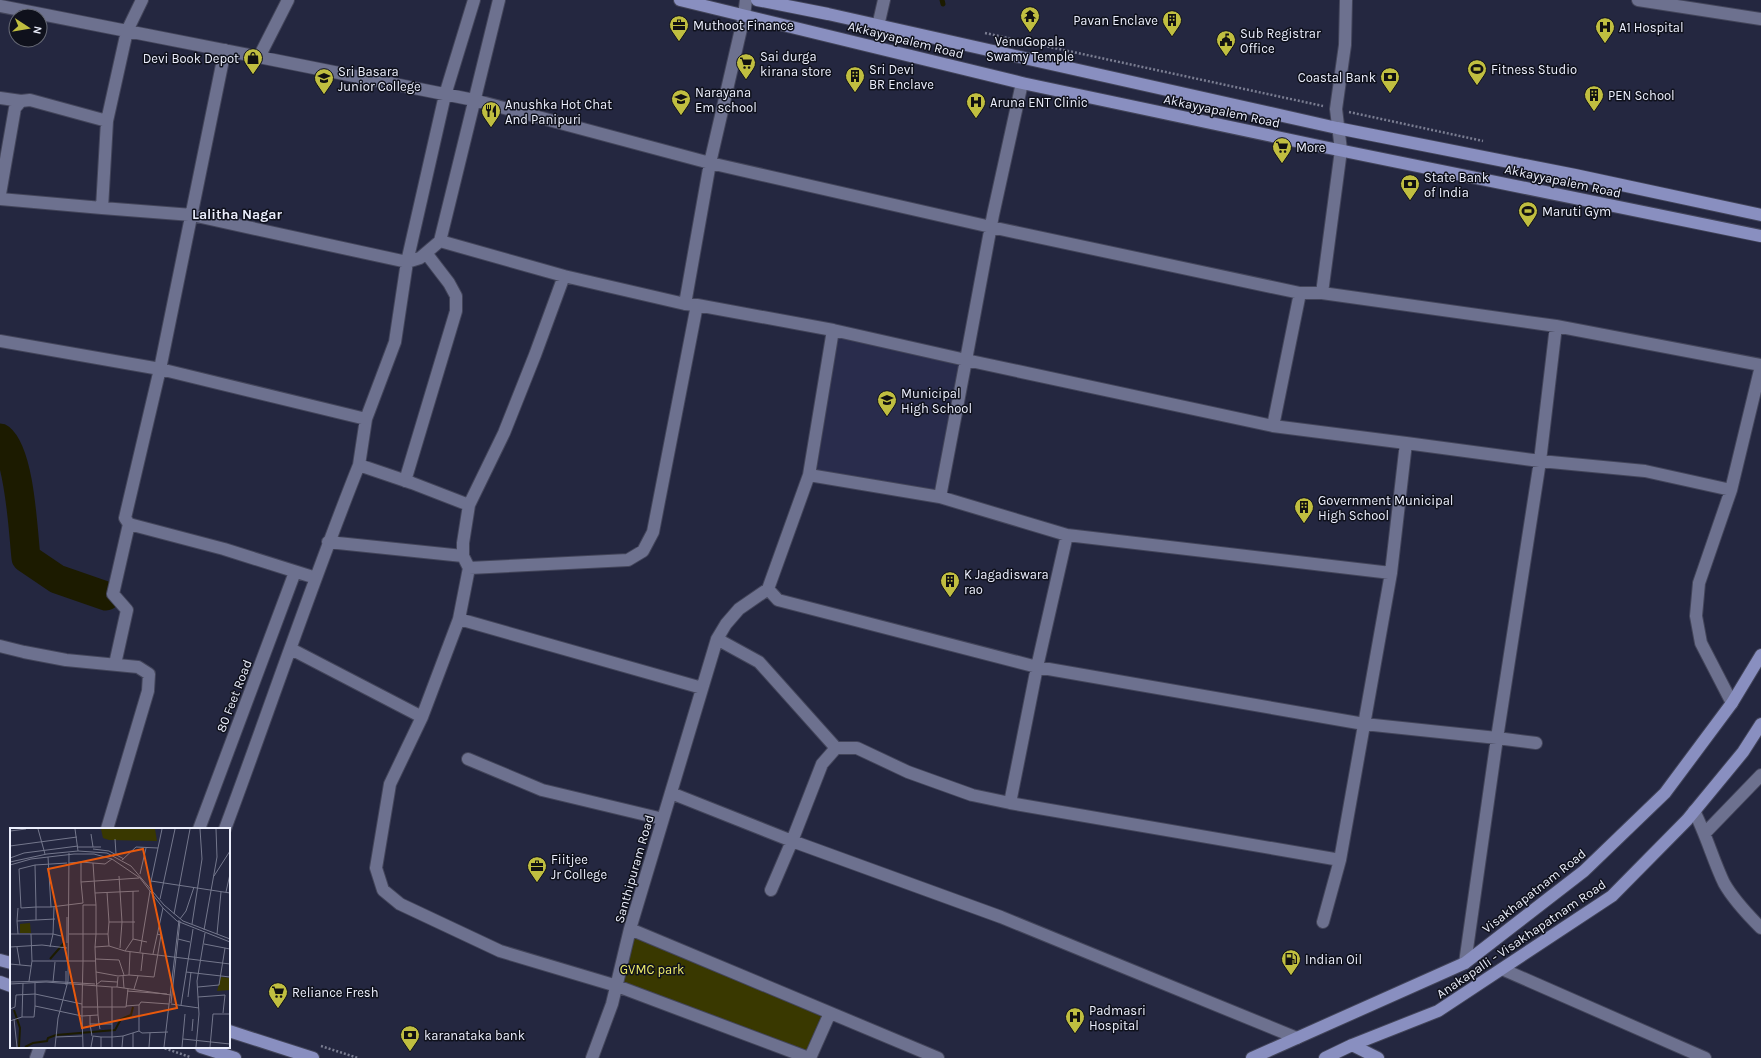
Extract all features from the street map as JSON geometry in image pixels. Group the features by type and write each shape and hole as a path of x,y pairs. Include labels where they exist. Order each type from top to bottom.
{"main road":[{"name":"Akkayyapalem Road","path":"680,0 1022,83 1761,236"},
{"path":"757,0 1338,128 1576,175 1761,215"},
{"name":"Visakhapatnam Road","path":"1252,1058 1465,963 1584,871 1665,793 1732,703 1761,656"},
{"name":"Anakapalli - Visakhapatnam Road","path":"1325,1058 1352,1045 1438,1012 1612,896 1694,811 1743,752 1761,724"},
{"path":"0,960 10,964"},
{"path":"0,982 10,986"},
{"path":"230,1030 313,1058"},
{"path":"1352,1045 1378,1058"},
{"path":"204,1048 235,1058"}],"street":[{"path":"102,208 107,121 127,31 142,0"},
{"path":"259,57 288,0"},
{"path":"225,828 291,649 328,542 359,465 366,419 395,342 407,262 445,94 474,0"},
{"path":"0,199 192,215 407,262 420,258 440,241 499,0"},
{"path":"685,304 710,163 744,16 746,0"},
{"path":"878,26 884,0"},
{"path":"1322,293 1341,150 1336,109 1345,45 1346,0"},
{"path":"1638,0 1761,19"},
{"path":"0,6 474,100 710,163 991,227 1300,293 1322,293 1556,326 1761,366 1731,490 1699,584 1696,616 1701,643 1732,703"},
{"path":"225,50 160,369 125,518 129,524 224,549 316,578"},
{"path":"940,497 991,227 1022,83"},
{"path":"0,98 21,101 30,100 107,121"},
{"path":"0,194 15,108 21,101"},
{"path":"440,241 564,276 685,304 833,330 1273,426 1540,461 1645,471 1731,490"},
{"path":"405,481 456,310 456,296 453,290 426,253"},
{"path":"564,276 504,433 469,505 463,543 463,556 469,568 459,619 422,717 390,784 376,868 382,890 400,904 500,951 616,986 810,1058 830,1013"},
{"path":"1273,426 1300,293"},
{"path":"469,568 628,560 643,551 653,532 697,305"},
{"path":"1465,963 1497,738 1540,461 1556,326"},
{"path":"833,330 809,475 768,589 778,600 1037,667 1364,724 1536,743"},
{"path":"0,341 160,369 366,419"},
{"path":"1323,922 1340,860 1391,573 1406,443"},
{"path":"359,465 469,505"},
{"path":"809,475 940,497 1066,535 1391,573"},
{"path":"116,664 127,610 113,594 129,524"},
{"path":"1010,803 1037,667 1066,535"},
{"path":"328,542 463,556"},
{"name":"80 Feet Road","path":"199,828 295,572"},
{"name":"Santhipuram Road","path":"592,1058 612,1004 630,929 716,639 739,609 768,589"},
{"path":"459,619 702,688"},
{"path":"716,639 759,662 836,748 857,748 908,772 965,793 1010,803 1340,860"},
{"path":"0,646 66,660 138,667 148,674 148,691 107,828"},
{"path":"291,649 422,717"},
{"path":"771,890 822,764 836,748"},
{"path":"468,759 542,790 663,819"},
{"path":"1705,833 1761,775"},
{"path":"671,793 792,841 1001,917 1297,1038"},
{"path":"1694,811 1705,833 1724,883 1749,916 1761,928"},
{"path":"630,929 938,1058"},
{"path":"1502,969 1705,1058"},
{"path":"36,1058 40,1048"}],"path":[{"path":"981,32 1489,142"},
{"path":"164,1048 194,1058"}],"shaded area":[{"name":"Municipal High School","path":"837,337 959,365 935,492 817,470"}],"green space":[{"name":"GVMC park","path":"630,929 830,1013 810,1058 617,986"}],"waterway":[{"path":"942,0 943,4"},
{"path":"0,438 7,447 16,476 22,512 26,558 57,579 106,596"}],"place":[{"name":"VenuGopala Swamy Temple","path":"1030,33"},
{"name":"Pavan Enclave","path":"1172,37"},
{"name":"Muthoot Finance","path":"679,42"},
{"name":"A1 Hospital","path":"1605,44"},
{"name":"Sub Registrar Office","path":"1226,57"},
{"name":"Devi Book Depot","path":"253,75"},
{"name":"Sai durga kirana store","path":"746,80"},
{"name":"Fitness Studio","path":"1477,86"},
{"name":"Sri Devi BR Enclave","path":"855,93"},
{"name":"Coastal Bank","path":"1390,94"},
{"name":"Sri Basara Junior College","path":"324,95"},
{"name":"PEN School","path":"1594,112"},
{"name":"Narayana Em school","path":"681,116"},
{"name":"Aruna ENT Clinic","path":"976,119"},
{"name":"Anushka Hot Chat And Panipuri","path":"491,128"},
{"name":"More","path":"1282,164"},
{"name":"State Bank of India","path":"1410,201"},
{"name":"Maruti Gym","path":"1528,228"},
{"name":"Municipal High School","path":"887,417"},
{"name":"Government Municipal High School","path":"1304,524"},
{"name":"K Jagadiswara rao","path":"950,598"},
{"name":"Fiitjee Jr College","path":"537,883"},
{"name":"Indian Oil","path":"1291,976"},
{"name":"Reliance Fresh","path":"278,1009"},
{"name":"Padmasri Hospital","path":"1075,1034"},
{"name":"karanataka bank","path":"410,1052"}],"district":[{"name":"Lalitha Nagar","path":"237,214"}]}
